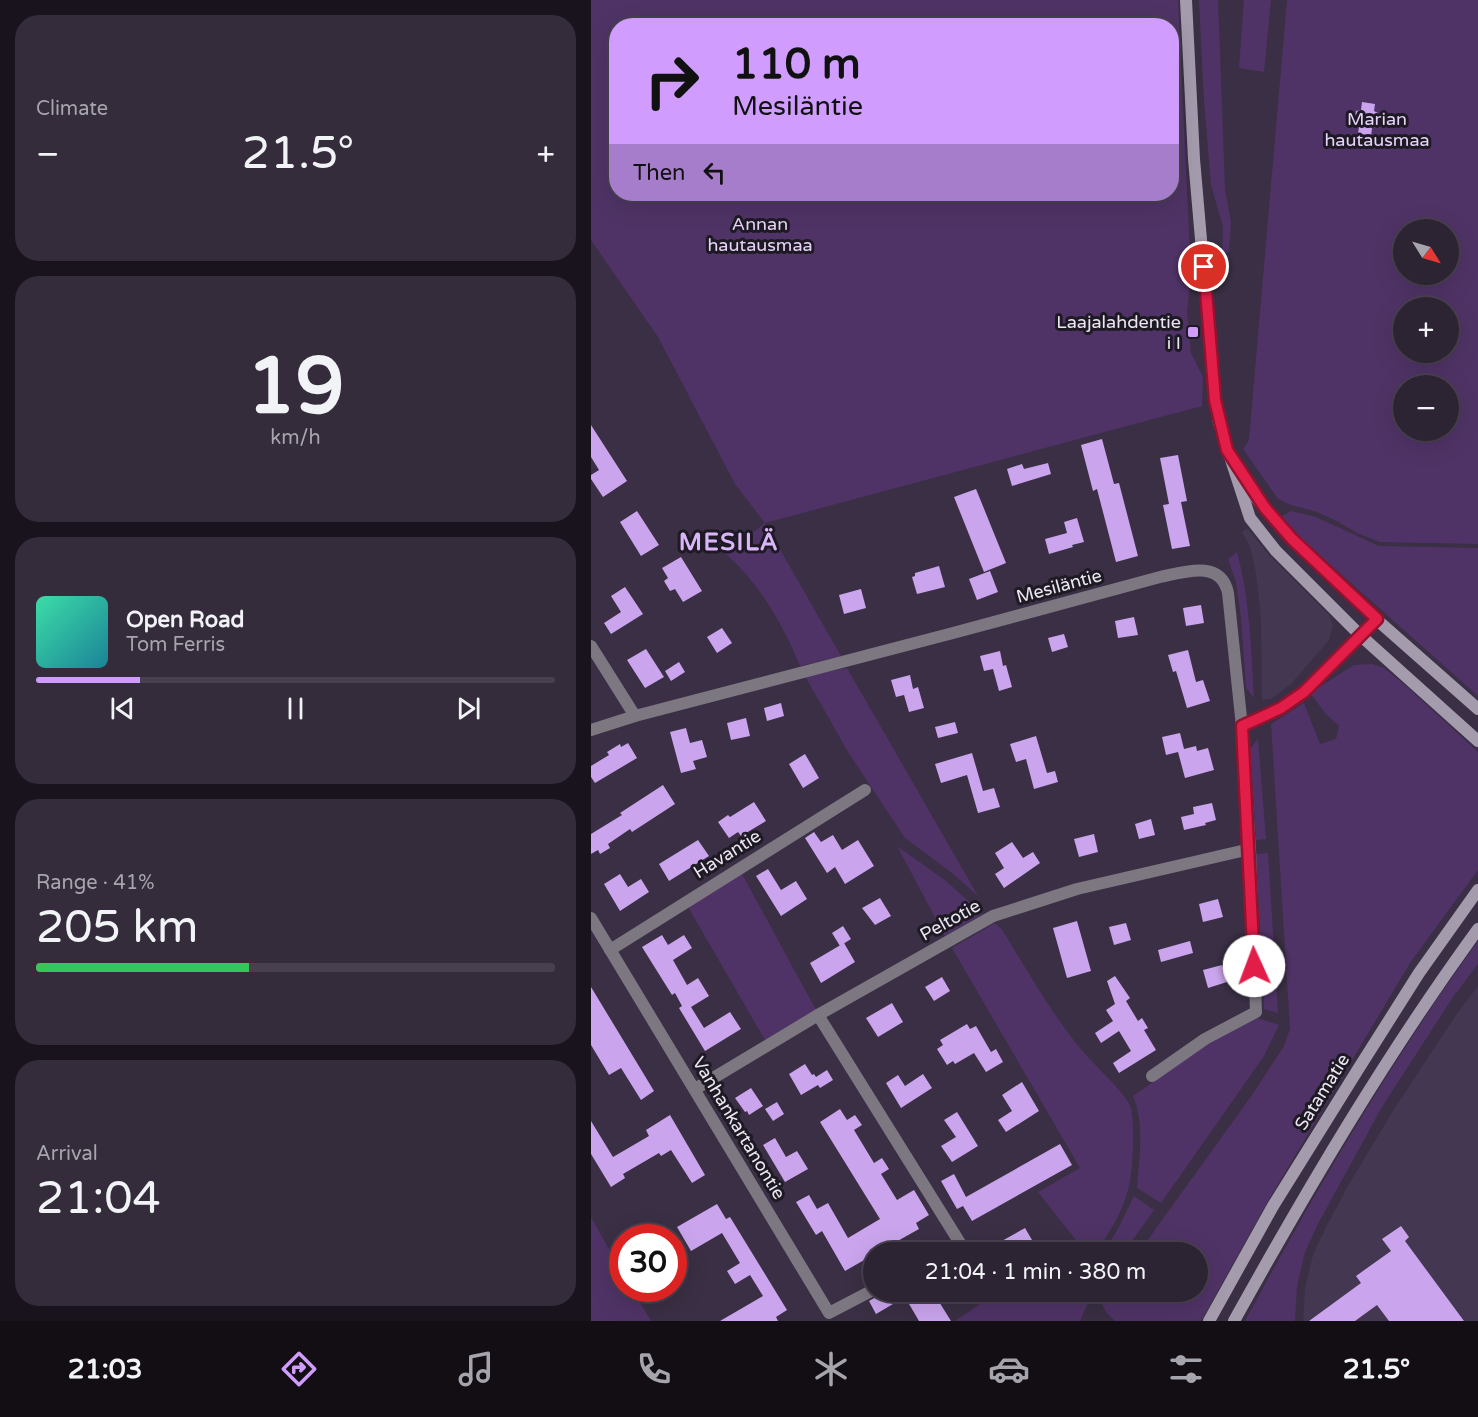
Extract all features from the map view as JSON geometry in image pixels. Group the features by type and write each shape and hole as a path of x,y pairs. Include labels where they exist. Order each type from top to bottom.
{"street":[{"path":"1186,0 1194,159 1215,400 1227,450 1249,518 1276,551 1360,635 1478,741"},
{"path":"1227,450 1265,508 1292,539 1478,709"},
{"name":"Mesiläntie","path":"591,730 635,716 1160,577 1202,570 1219,575 1226,584 1242,726"},
{"path":"1152,1076 1205,1039 1255,1012 1242,726 1281,708 1304,692 1377,619"},
{"path":"591,646 635,716"},
{"name":"Havantie","path":"610,950 865,790"},
{"name":"Peltotie","path":"695,1089 818,1015 993,916 1077,889 1249,849"},
{"name":"Satamatie","path":"1209,1321 1273,1206 1357,1071 1419,973 1478,890"},
{"name":"Vanhankartanontie","path":"591,918 829,1313 863,1295"},
{"path":"1234,1321 1292,1216 1375,1080 1438,983 1478,929"},
{"path":"818,1015 959,1242"}],"shaded area":[{"path":"1247,528 1269,555 1330,616 1333,626 1329,640 1291,684 1271,699 1262,700 1261,619 1256,573 1250,547 1242,532"},
{"path":"1478,986 1478,1321 1303,1321 1305,1288 1313,1255 1326,1227 1393,1111 1454,1018"}],"green space":[{"name":"Annan hautausmaa","path":"591,0 1178,0 1179,18 609,18 609,201 1179,201 1179,21 1191,276 1187,311 1191,353 1203,377 1202,406 765,523 735,484 658,337 591,240"},
{"path":"1199,0 1218,0 1225,189 1231,222 1229,252 1222,253 1223,227 1211,185"},
{"path":"1244,0 1271,0 1264,72 1239,68"},
{"name":"Marian hautausmaa","path":"1287,0 1478,0 1478,544 1380,542 1357,533 1317,512 1278,499 1243,449 1249,440"},
{"path":"1291,511 1316,517 1379,546 1478,548 1478,696 1306,543 1281,517"},
{"path":"765,523 841,656 800,666 786,635 760,592 750,578 726,554"},
{"path":"1237,552 1247,606 1254,698 1246,688 1236,582 1228,559"},
{"path":"1372,664 1384,668 1478,752 1478,870 1410,963 1268,1201 1201,1321 1115,1321 1106,1312 1102,1304 1104,1302 1208,1302 1208,1242 1146,1242 1252,1095 1284,1046 1290,1029 1271,724 1304,703 1320,744 1336,739 1339,726 1326,714 1310,693 1354,665"},
{"path":"847,668 978,896 952,873 905,838 848,752 805,676"},
{"path":"1258,739 1266,839 1256,840 1250,749"},
{"path":"897,846 946,881 983,914 945,936"},
{"path":"1268,853 1278,1013 1264,1009 1256,854"},
{"path":"741,872 816,1010 765,1040 688,907"},
{"path":"995,923 1003,931 1065,1029 1128,1101 1133,1125 1133,1149 1128,1190 1114,1225 1102,1242 1077,1242 1038,1192 1080,1168 952,948"},
{"path":"1478,941 1478,964 1453,997 1382,1107 1319,1222 1305,1252 1297,1287 1295,1321 1245,1321 1355,1127 1446,986"},
{"path":"1257,1018 1279,1025 1264,1056 1161,1203 1137,1188 1140,1129 1133,1096 1210,1042"},
{"path":"1134,1196 1154,1210 1131,1242 1110,1242"},
{"path":"591,1217 609,1249 609,1302 640,1302 651,1321 591,1321"},
{"path":"983,1302 1089,1302 1080,1321 955,1321"}],"building":[{"path":"1362,102 1375,104 1374,111 1380,114 1378,127 1372,128 1371,136 1358,134 1359,127 1354,124 1356,111 1361,110"},
{"path":"591,425 627,481 603,497 591,479 591,475 599,470 591,457"},
{"path":"1102,439 1114,484 1119,483 1138,556 1116,562 1097,489 1093,491 1081,445"},
{"path":"1178,455 1187,501 1181,502 1190,546 1172,549 1163,505 1169,504 1160,458"},
{"path":"1048,463 1051,474 1012,486 1007,469 1022,464 1024,469"},
{"path":"976,489 1006,563 984,572 954,497"},
{"path":"637,511 659,545 641,556 620,522"},
{"path":"1077,518 1084,542 1049,554 1045,539 1067,533 1064,522"},
{"path":"681,557 702,591 683,602 675,589 670,591 664,581 668,578 662,568"},
{"path":"939,566 945,587 917,594 912,577 915,573"},
{"path":"990,571 998,592 977,600 969,579"},
{"path":"625,587 643,614 611,634 604,623 621,612 611,596"},
{"path":"861,589 866,608 844,614 839,595"},
{"path":"1201,605 1204,623 1186,626 1183,608"},
{"path":"1134,617 1138,635 1118,638 1115,621"},
{"path":"722,628 732,643 717,653 707,637"},
{"path":"1064,634 1068,647 1052,652 1048,638"},
{"path":"646,649 664,677 645,688 627,660"},
{"path":"1188,650 1196,682 1203,680 1210,701 1187,708 1176,671 1173,672 1168,655"},
{"path":"1000,651 1003,666 1006,665 1012,687 999,691 993,669 984,671 980,656"},
{"path":"679,662 685,672 671,681 665,671"},
{"path":"910,675 913,689 918,687 924,708 909,712 904,695 896,697 891,680"},
{"path":"781,703 784,716 767,721 764,708"},
{"path":"746,718 750,736 731,740 727,723"},
{"path":"955,722 958,733 938,738 935,727"},
{"path":"686,728 690,743 702,740 707,757 693,761 696,769 681,773 670,732"},
{"path":"1180,733 1184,749 1196,746 1197,751 1208,748 1214,770 1185,778 1178,752 1166,755 1162,737"},
{"path":"1036,736 1047,773 1055,771 1058,782 1034,789 1026,759 1016,762 1010,744"},
{"path":"628,743 637,758 595,783 591,777 591,766 609,755 607,752 620,744 621,747"},
{"path":"972,753 983,791 994,788 1000,807 978,813 967,775 941,783 935,764"},
{"path":"805,754 819,778 803,788 789,764"},
{"path":"663,785 675,804 632,832 630,829 608,844 610,848 600,854 598,850 591,854 591,834"},
{"path":"754,802 766,821 741,836 738,832 729,838 718,822"},
{"path":"1212,803 1216,820 1184,830 1181,817 1194,814 1193,807"},
{"path":"1151,819 1155,835 1139,839 1135,824"},
{"path":"814,832 821,842 833,835 842,850 858,840 874,866 845,884 835,867 827,873 805,838"},
{"path":"1094,834 1098,852 1079,857 1074,839"},
{"path":"698,840 709,856 669,881 659,864"},
{"path":"1012,842 1023,858 1033,852 1040,863 1004,888 995,874 1004,868 995,853"},
{"path":"768,869 781,890 796,881 807,899 781,916 756,876"},
{"path":"620,874 628,887 641,879 649,892 620,911 604,884"},
{"path":"880,898 891,916 875,925 862,908"},
{"path":"1218,899 1223,917 1203,922 1199,904"},
{"path":"1077,921 1091,971 1067,978 1053,928"},
{"path":"1126,923 1131,940 1114,945 1109,927"},
{"path":"843,926 851,939 840,946 832,933"},
{"path":"662,935 668,945 684,935 692,948 673,960 687,985 698,978 709,996 691,1007 704,1028 730,1012 741,1029 705,1051 679,1008 682,1006 675,993 672,995 642,947"},
{"path":"1190,941 1193,953 1161,962 1158,950"},
{"path":"844,943 855,962 821,983 810,963"},
{"path":"1222,965 1227,982 1208,988 1203,970"},
{"path":"1115,976 1130,998 1126,1001 1138,1021 1142,1018 1148,1028 1144,1030 1156,1050 1119,1073 1113,1063 1131,1051 1119,1031 1101,1043 1095,1033 1113,1021 1106,1010 1115,1004 1107,981"},
{"path":"942,977 950,991 934,1001 925,987"},
{"path":"591,987 654,1091 641,1100 621,1068 609,1075 591,1045"},
{"path":"892,1003 903,1022 878,1037 866,1018"},
{"path":"967,1024 970,1029 976,1026 991,1052 996,1049 1003,1062 986,1072 974,1053 955,1064 953,1061 947,1065 937,1049 943,1045 940,1040"},
{"path":"805,1064 812,1075 816,1077 827,1070 833,1080 820,1088 818,1085 801,1095 789,1074"},
{"path":"923,1074 932,1088 901,1108 886,1083 898,1075 905,1086"},
{"path":"1022,1082 1039,1111 1006,1132 998,1120 1012,1111 1002,1095"},
{"path":"751,1088 763,1106 749,1115 735,1098"},
{"path":"777,1102 784,1114 773,1121 765,1109"},
{"path":"840,1109 847,1120 855,1115 862,1125 854,1130 874,1163 882,1158 889,1169 881,1174 897,1200 914,1190 929,1215 916,1223 919,1229 896,1242 863,1242 863,1261 845,1271 822,1231 816,1235 796,1202 809,1195 817,1209 828,1203 848,1238 880,1219 820,1122"},
{"path":"957,1112 978,1146 952,1162 941,1146 956,1137 944,1120"},
{"path":"670,1115 705,1175 692,1183 671,1150 661,1156 659,1153 623,1174 625,1178 611,1187 591,1154 591,1121 613,1157 649,1136 646,1130"},
{"path":"775,1138 786,1157 797,1151 808,1169 785,1182 763,1145"},
{"path":"1060,1144 1072,1165 972,1221 963,1206 957,1209 941,1181 954,1174 966,1197"},
{"path":"717,1204 726,1219 730,1217 787,1310 776,1317 778,1321 720,1321 763,1296 750,1275 735,1284 727,1271 740,1263 722,1233 691,1251 687,1244 687,1224 682,1224"},
{"path":"1401,1226 1409,1237 1405,1241 1464,1321 1389,1321 1377,1305 1355,1321 1309,1321 1361,1283 1356,1276 1391,1251 1382,1239"},
{"path":"1025,1228 1033,1242 1000,1242"},
{"path":"870,1302 896,1302 876,1314"},
{"path":"908,1302 939,1302 951,1321 919,1321"}],"place":[{"name":"Laajalahdentie i I","path":"1193,332"}],"district":[{"name":"MESILÄ","path":"729,542"}],"route":[{"path":"1204,267 1215,400 1227,450 1256,498 1292,539 1377,619 1304,692 1281,708 1242,726 1254,966"}]}
